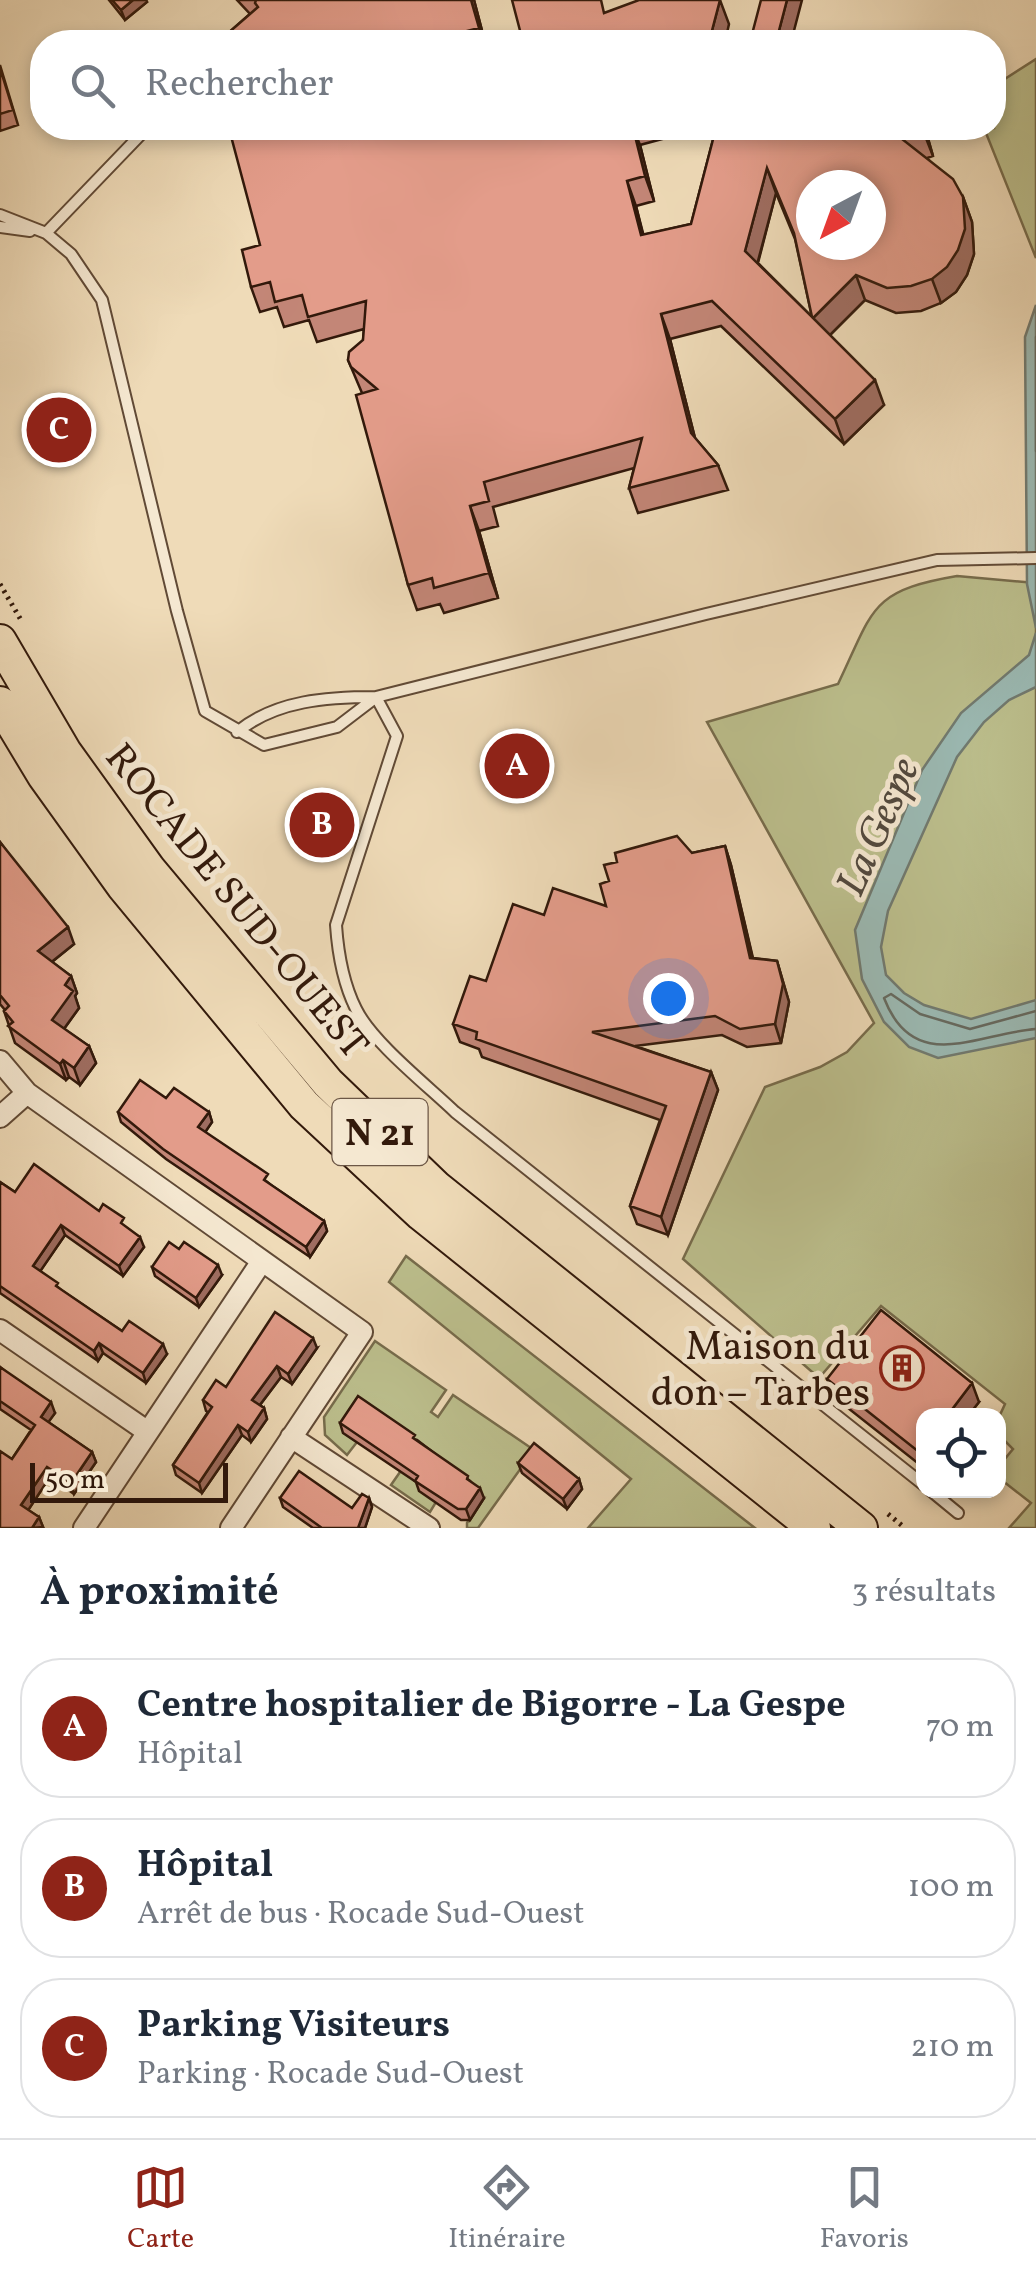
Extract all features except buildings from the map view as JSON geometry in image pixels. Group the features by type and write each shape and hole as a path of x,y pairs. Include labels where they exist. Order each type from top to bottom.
{"main road":[{"name":"ROCADE SUD-OUEST","path":"0,641 65,752 149,869 328,1083 436,1187 861,1528"},
{"name":"ROCADE SUD-OUEST","path":"0,703 44,776 123,886 304,1105 422,1214 814,1528"}],"street":[{"path":"0,1060 26,1093 362,1332 231,1528"},
{"path":"0,1116 26,1093"},
{"path":"84,1528 262,1261"},
{"path":"0,1330 148,1432"},
{"path":"291,1437 429,1528"}],"lane":[{"path":"46,233 135,140"},
{"path":"0,215 46,233 71,254 102,300 176,611 205,711 264,745 337,727 376,697"},
{"path":"0,228 46,233"},
{"path":"237,732 255,717 322,698 376,697 936,560 1036,558"},
{"path":"376,697 397,736 336,925 338,957 357,1011 455,1112 916,1479"},
{"path":"940,1498 958,1512"}],"green space":[{"path":"1036,59 1036,258 989,140 1006,140 1006,78"},
{"path":"957,576 1036,583 1036,1528 1009,1528 1031,1503 1006,1483 1006,1458 1013,1449 1006,1442 1005,1404 881,1306 819,1378 683,1259 765,1087 820,1067 847,1052 874,1023 707,722 838,684 878,608 890,597"},
{"path":"406,1256 755,1528 588,1528 631,1479 389,1282"},
{"path":"375,1341 446,1390 431,1412 438,1417 453,1395 534,1450 478,1528 467,1528 467,1523 484,1498 436,1502 430,1512 391,1485 416,1449 344,1433 357,1442 347,1455 325,1435 324,1417"}],"water":[{"path":"1036,305 1036,628 1027,584 1025,337"},
{"path":"1036,633 1036,687 1009,700 984,722 957,757 888,911 881,947 886,975 924,1005 971,1019 1036,1000 1036,1038 938,1058 909,1047 884,1022 862,979 855,930 922,770 961,713 1029,655"}],"place":[{"name":"Parking Visiteurs","path":"59,430"},
{"name":"Centre hospitalier de Bigorre - La Gespe","path":"517,766"},
{"name":"Hôpital","path":"322,825"},
{"name":"Maison du don – Tarbes","path":"902,1368"}],"water label":[{"name":"La Gespe","path":"876,826"}]}
